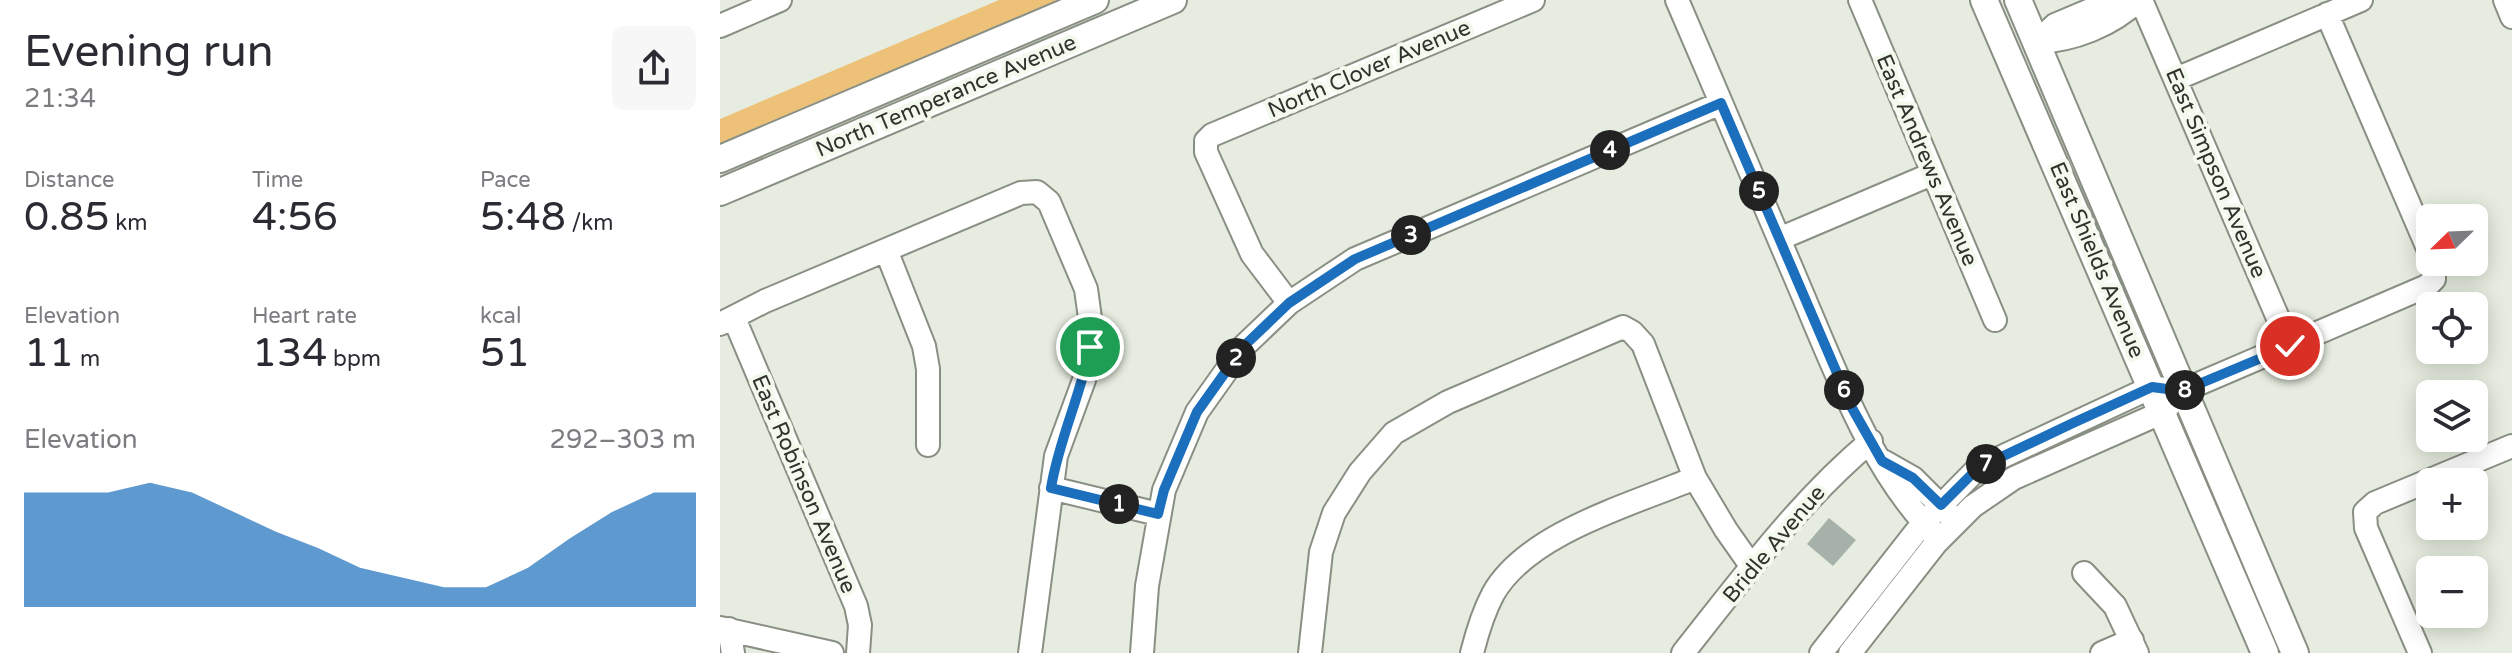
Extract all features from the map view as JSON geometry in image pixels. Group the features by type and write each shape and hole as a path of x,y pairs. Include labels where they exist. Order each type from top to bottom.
{"main road":[{"name":"North Temperance Avenue","path":"720,159 1095,0"},
{"name":"North Temperance Avenue","path":"720,192 1173,0"},
{"name":"East Shields Avenue","path":"1984,0 2265,653"},
{"name":"East Shields Avenue","path":"2018,0 2295,653"}],"street":[{"path":"720,26 780,0"},
{"name":"North Clover Avenue","path":"1289,303 1252,254 1206,152 1206,141 1212,135 1533,0"},
{"path":"1677,0 1852,408 1898,492 1932,532"},
{"name":"East Andrews Avenue","path":"1860,0 1995,320"},
{"path":"2037,42 2055,25 2114,0"},
{"path":"2037,42 2061,41 2124,14 2140,0"},
{"name":"East Simpson Avenue","path":"2140,0 2290,346"},
{"path":"2176,79 2361,0"},
{"path":"2505,0 2512,17"},
{"path":"2327,14 2416,221"},
{"path":"1142,653 1147,586 1164,490 1197,412 1244,346 1289,303 1355,259 1721,103"},
{"path":"1779,239 1932,174"},
{"path":"727,321 765,301 1021,193 1037,192 1049,202 1086,289 1090,347 1084,380 1056,456 1030,653"},
{"path":"886,250 924,346 928,369 928,445"},
{"path":"1821,653 1932,532 1957,522 1973,506 2014,478 2163,412 2182,391 2427,286 2432,276"},
{"name":"East Robinson Avenue","path":"727,321 856,606 860,625 858,653"},
{"path":"1310,653 1321,552 1334,513 1360,472 1394,433 1448,402 1623,327 1643,344 1695,478 1752,567"},
{"path":"1850,653 1932,532 1941,505 1978,468 2152,387 2182,391"},
{"path":"2420,653 2366,528 2365,512 2375,503 2512,446"},
{"path":"1876,451 1913,478 1957,522"},
{"name":"Bridle Avenue","path":"1683,653 1752,567 1841,466 1876,451"},
{"path":"1472,653 1478,628 1494,592 1515,566 1534,551 1556,535 1695,478"},
{"path":"1051,488 1158,514"},
{"path":"2084,573 2115,606 2134,647 2102,653"},
{"path":"723,633 733,653"},
{"path":"723,633 832,653"}],"shaded area":[{"path":"999,0 1057,0 720,143 720,119"}],"building":[{"path":"1829,518 1856,540 1833,566 1807,544"}],"route":[{"path":"1090,347 1084,380 1056,456 1051,488 1158,514 1164,490 1197,412 1244,346 1289,303 1355,259 1721,103 1852,408 1882,461 1913,478 1941,505 1978,468 2152,387 2182,391 2290,346"}]}
